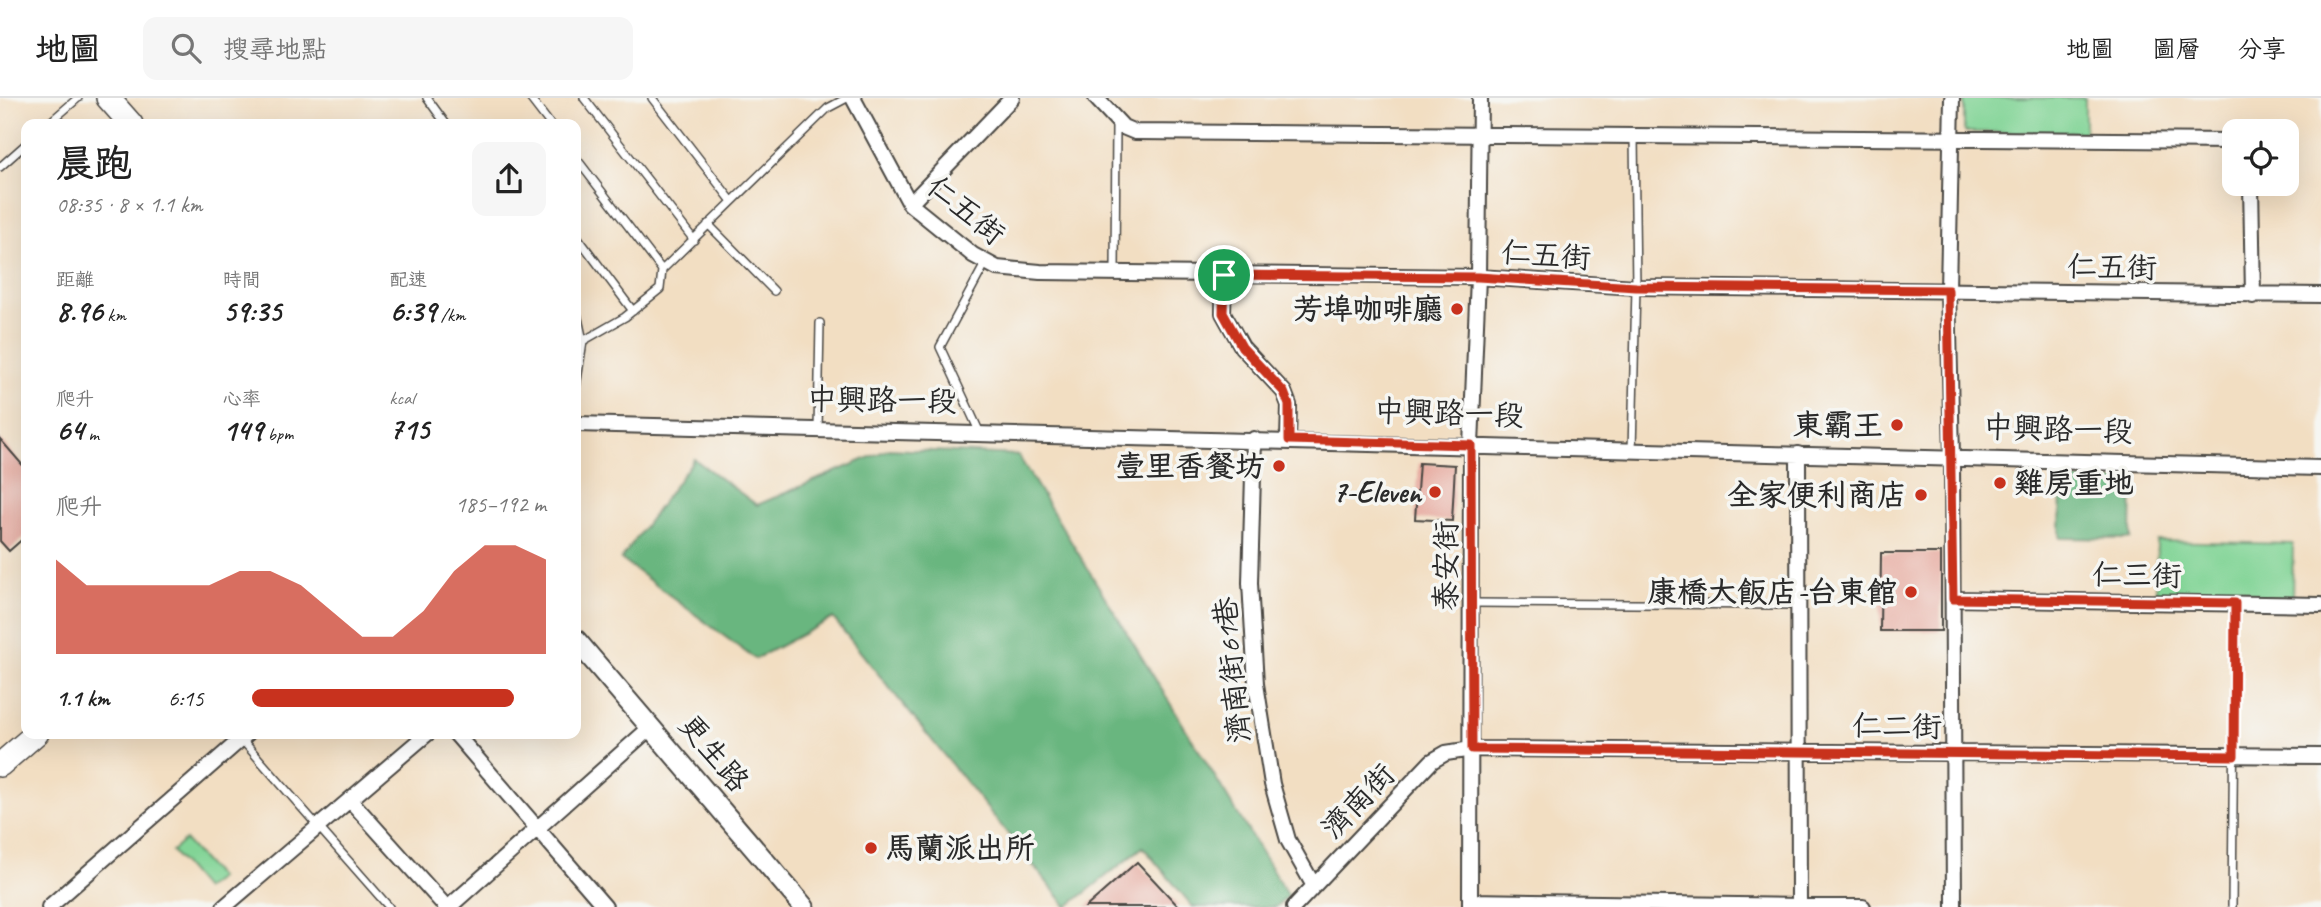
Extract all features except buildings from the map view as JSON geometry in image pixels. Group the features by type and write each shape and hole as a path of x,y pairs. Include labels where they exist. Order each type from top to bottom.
{"main road":[{"path":"0,765 30,739"}],"street":[{"name":"仁五街","path":"853,98 910,204 997,268 1040,272 1478,277 1636,287 2321,295"},
{"path":"910,204 1012,98"},
{"path":"1096,98 1116,121 1135,132 1480,132 1952,141 2222,141"},
{"name":"泰安街","path":"1470,904 1473,603 1471,445 1478,277 1480,98"},
{"path":"1952,98 1948,290 1952,457 1954,907"},
{"path":"2251,196 2253,296"},
{"path":"1224,275 1223,313 1242,347 1284,392 1289,405 1289,440"},
{"name":"中興路一段","path":"581,424 2321,468"},
{"name":"濟南街61巷","path":"1254,439 1250,583 1256,684 1272,784 1288,839 1314,886"},
{"path":"1798,454 1799,906"},
{"name":"仁三街","path":"1953,599 2321,605"},
{"name":"更生路","path":"581,646 804,907"},
{"path":"350,800 447,907 651,727"},
{"path":"49,907 238,739"},
{"path":"224,907 421,739"},
{"path":"460,739 605,907"},
{"name":"濟南街","path":"1294,907 1432,761 1446,753 1472,749"},
{"name":"仁二街","path":"1472,749 2321,756"},
{"path":"1470,904 1863,907"}],"lane":[{"path":"54,119 78,98"},
{"path":"427,98 442,119"},
{"path":"530,98 546,119"},
{"path":"584,98 694,240"},
{"path":"652,98 731,200"},
{"path":"583,341 633,311 660,289 662,270 828,108 848,98"},
{"path":"1115,273 1116,121"},
{"path":"1632,451 1636,287 1634,135"},
{"path":"0,167 21,148"},
{"path":"581,165 662,270"},
{"path":"708,225 774,291"},
{"path":"581,242 633,311"},
{"path":"980,433 940,347 986,262"},
{"path":"818,430 820,323"},
{"path":"581,332 581,354"},
{"path":"1473,603 1798,605"},
{"path":"2232,907 2235,603"},
{"path":"245,739 317,827 389,907"}],"green space":[{"path":"1964,98 2085,98 2085,133 1964,132"},
{"path":"889,449 1018,455 1288,896 1276,907 1193,907 1143,847 1067,907 833,618 755,659 621,559 694,459 757,505"},
{"path":"2061,479 2132,481 2131,539 2060,538"},
{"path":"2157,541 2293,544 2292,598 2156,595"},
{"path":"185,840 219,878 204,889 172,851"}],"place":[{"name":"芳埠咖啡廳","path":"1457,309"},
{"name":"東霸王","path":"1897,425"},
{"name":"壹里香餐坊","path":"1279,466"},
{"name":"雞房重地","path":"2000,483"},
{"name":"7-Eleven","path":"1435,492"},
{"name":"全家便利商店","path":"1921,495"},
{"name":"康橋大飯店-台東館","path":"1911,592"},
{"name":"馬蘭派出所","path":"871,848"}],"route":[{"path":"1224,275 1478,277 1636,287 1948,290 1953,599 2235,603 2234,756 1472,749 1471,445 1289,440 1289,405 1284,392 1242,347 1223,313 1224,275"}]}
